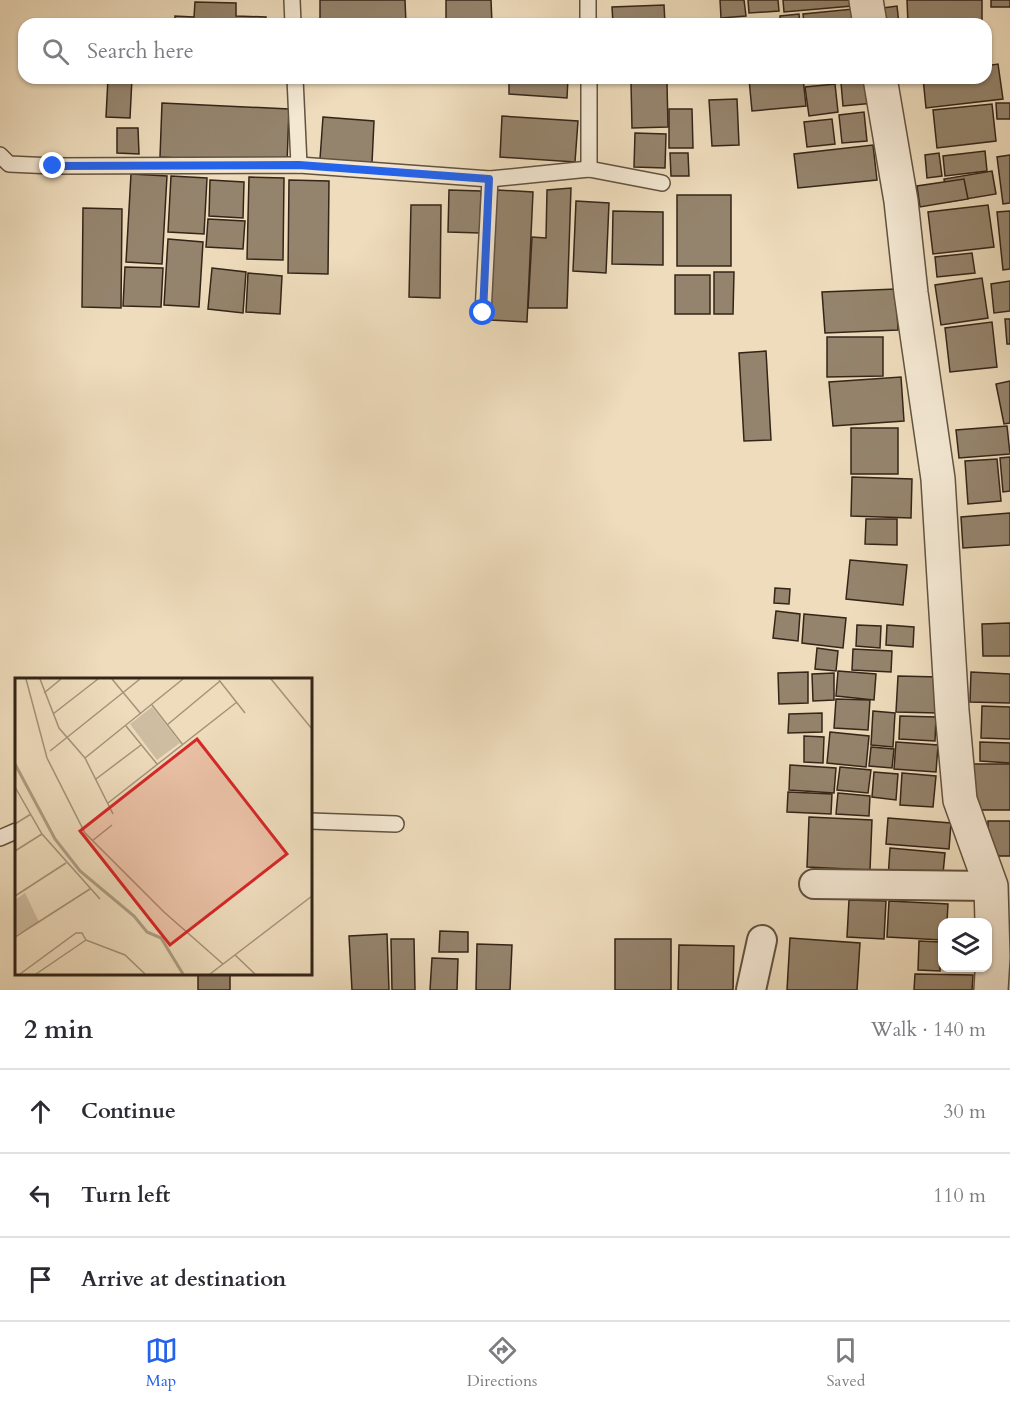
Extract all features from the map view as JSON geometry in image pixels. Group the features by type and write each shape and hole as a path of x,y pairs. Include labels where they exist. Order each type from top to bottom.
{"street":[{"path":"866,0 869,18"},
{"path":"881,84 901,201 911,293 938,479 952,711 960,800 991,886 993,957 991,990"},
{"path":"814,884 991,886"},
{"path":"751,990 762,940"}],"lane":[{"path":"292,0 293,18"},
{"path":"588,0 588,18"},
{"path":"295,84 299,165"},
{"path":"589,84 589,169"},
{"path":"0,155 9,164 53,166 299,165 489,179 589,169 662,183"},
{"path":"483,313 489,179"},
{"path":"312,821 396,824"},
{"path":"0,838 15,831"}],"building":[{"path":"320,0 405,0 406,18 320,18"},
{"path":"446,0 491,0 492,18 446,18"},
{"path":"720,0 744,0 746,16 721,18"},
{"path":"748,0 778,0 779,11 749,13"},
{"path":"783,0 851,0 852,6 784,12"},
{"path":"907,0 982,0 982,18 908,18"},
{"path":"991,0 1010,0 1010,7 991,7"},
{"path":"195,2 236,3 236,16 266,18 175,18 175,16 194,17"},
{"path":"664,5 665,18 613,18 612,7"},
{"path":"897,6 898,18 877,18 876,9"},
{"path":"853,9 854,18 803,18 803,14"},
{"path":"799,14 799,18 780,18 780,16"},
{"path":"998,64 1003,99 926,108 924,84 992,84 992,65"},
{"path":"108,84 132,84 130,118 106,117"},
{"path":"509,84 568,84 567,98 509,94"},
{"path":"631,84 667,84 668,127 632,128"},
{"path":"749,84 804,84 806,106 752,111"},
{"path":"835,84 838,112 809,116 805,87"},
{"path":"841,84 872,84 874,103 843,106"},
{"path":"737,99 739,145 712,146 709,100"},
{"path":"162,103 289,109 287,164 160,157"},
{"path":"996,103 1010,103 1010,119 997,119"},
{"path":"992,104 996,141 937,148 933,110"},
{"path":"669,109 692,109 693,148 669,148"},
{"path":"864,112 867,141 842,143 839,115"},
{"path":"502,116 578,121 575,162 500,157"},
{"path":"323,117 374,121 372,163 320,159"},
{"path":"832,119 835,144 807,147 804,122"},
{"path":"117,128 138,128 139,154 117,153"},
{"path":"635,133 666,134 665,168 634,167"},
{"path":"873,145 877,180 798,188 794,154"},
{"path":"985,151 987,171 945,176 943,156"},
{"path":"670,153 688,153 689,176 671,176"},
{"path":"939,153 942,176 927,178 925,155"},
{"path":"1010,155 1010,203 1003,204 997,157"},
{"path":"992,171 996,194 948,202 944,179"},
{"path":"131,174 167,176 162,264 126,262"},
{"path":"171,176 207,178 204,234 168,232"},
{"path":"249,177 284,178 283,260 247,259"},
{"path":"964,179 968,199 920,207 917,186"},
{"path":"210,180 244,182 243,218 209,216"},
{"path":"289,180 329,181 328,274 288,273"},
{"path":"571,188 567,308 528,308 532,237 546,238 547,190"},
{"path":"449,190 481,191 480,233 448,232"},
{"path":"497,190 533,192 527,322 490,320"},
{"path":"677,195 731,195 731,266 677,266"},
{"path":"576,201 609,203 606,273 573,271"},
{"path":"411,205 441,205 440,298 409,297"},
{"path":"988,205 994,247 933,254 928,212"},
{"path":"83,208 122,209 121,308 82,307"},
{"path":"613,211 663,212 663,265 612,264"},
{"path":"1010,211 1010,269 1003,270 997,212"},
{"path":"208,219 245,221 243,249 206,247"},
{"path":"168,239 203,242 199,307 164,305"},
{"path":"972,253 975,273 937,277 935,257"},
{"path":"125,267 163,268 161,307 123,306"},
{"path":"212,268 246,272 243,313 208,309"},
{"path":"714,272 734,272 733,314 714,314"},
{"path":"248,273 282,276 280,314 246,312"},
{"path":"675,275 710,275 710,314 675,314"},
{"path":"982,278 988,318 941,325 935,285"},
{"path":"1010,281 1010,311 994,313 991,284"},
{"path":"896,289 898,330 825,333 822,292"},
{"path":"1005,319 1010,319 1010,344 1007,344"},
{"path":"992,322 997,367 950,372 945,328"},
{"path":"827,337 883,337 883,376 827,377"},
{"path":"766,351 771,440 744,441 739,353"},
{"path":"901,377 904,421 833,426 829,382"},
{"path":"1010,381 1010,423 1004,424 996,384"},
{"path":"1007,426 1010,454 959,458 956,430"},
{"path":"851,428 898,428 898,474 851,474"},
{"path":"1010,457 1010,491 1003,492 1000,458"},
{"path":"997,459 1001,501 968,504 965,461"},
{"path":"852,477 912,479 911,518 851,516"},
{"path":"1010,513 1010,545 963,548 961,517"},
{"path":"866,519 897,519 897,545 865,544"},
{"path":"850,560 907,565 903,605 846,599"},
{"path":"775,588 790,589 789,604 774,603"},
{"path":"776,611 800,614 798,641 773,638"},
{"path":"804,614 846,618 843,648 802,643"},
{"path":"1010,623 1010,656 983,656 982,624"},
{"path":"857,625 881,626 880,648 856,646"},
{"path":"887,625 914,627 913,647 886,645"},
{"path":"817,648 838,651 836,671 815,669"},
{"path":"853,649 892,651 891,672 852,670"},
{"path":"838,671 876,674 874,700 836,696"},
{"path":"808,672 808,703 779,704 778,673"},
{"path":"971,672 1010,674 1010,703 970,702"},
{"path":"834,673 834,700 813,701 812,674"},
{"path":"898,676 939,677 938,713 896,712"},
{"path":"836,699 870,700 868,730 834,728"},
{"path":"982,706 1010,707 1010,739 981,738"},
{"path":"873,711 895,713 893,747 871,745"},
{"path":"822,713 822,732 788,733 789,714"},
{"path":"900,716 936,717 935,741 899,739"},
{"path":"830,732 869,736 866,767 827,763"},
{"path":"804,736 824,737 823,763 804,762"},
{"path":"896,742 938,745 936,772 894,769"},
{"path":"980,742 1010,743 1010,763 980,761"},
{"path":"871,747 894,749 892,768 869,766"},
{"path":"969,764 1010,764 1010,810 970,810"},
{"path":"790,765 836,768 834,793 789,790"},
{"path":"840,767 871,770 868,793 837,790"},
{"path":"874,772 898,774 896,800 872,797"},
{"path":"902,773 936,776 933,807 900,805"},
{"path":"788,792 832,794 831,814 787,812"},
{"path":"838,793 870,796 869,816 836,814"},
{"path":"809,817 872,820 870,870 807,867"},
{"path":"888,818 951,823 949,849 886,844"},
{"path":"988,821 1010,821 1010,856 988,856"},
{"path":"890,848 945,853 942,884 888,879"},
{"path":"849,900 886,901 884,939 847,937"},
{"path":"889,901 948,904 947,918 938,918 938,940 887,937"},
{"path":"440,931 468,932 468,952 439,952"},
{"path":"387,934 389,990 352,990 349,936"},
{"path":"790,938 860,943 857,990 787,990"},
{"path":"391,939 414,939 415,990 392,990"},
{"path":"615,939 671,939 671,990 615,990"},
{"path":"919,941 938,942 938,971 918,970"},
{"path":"477,944 512,945 510,990 476,990"},
{"path":"679,945 734,946 733,990 678,990"},
{"path":"432,958 458,959 457,990 430,990"},
{"path":"915,974 973,975 972,990 914,990"},
{"path":"198,975 230,975 230,990 198,990"}],"route":[{"path":"53,166 299,165 489,179 483,313"}]}
